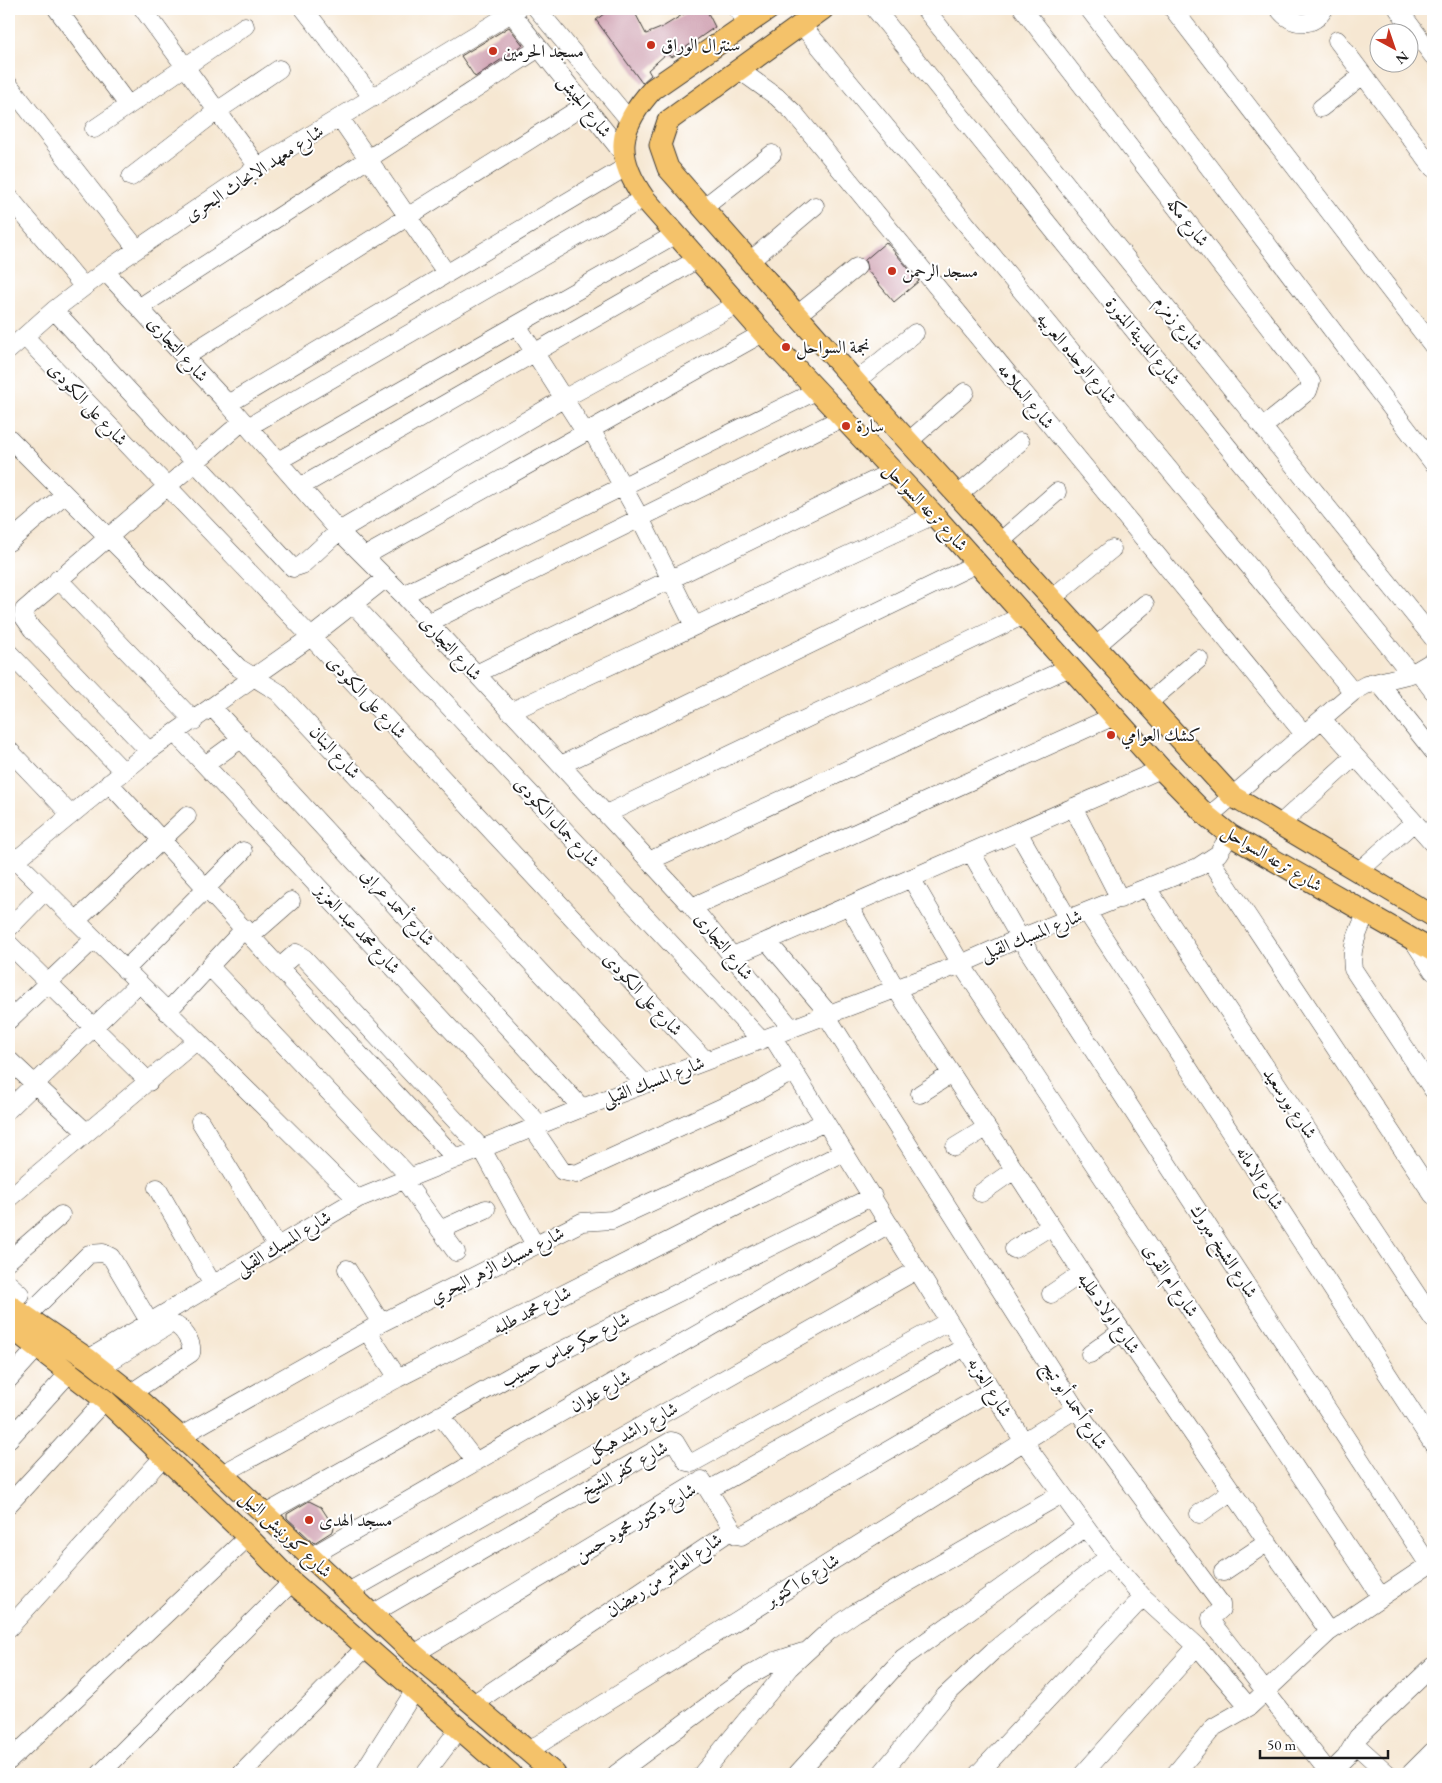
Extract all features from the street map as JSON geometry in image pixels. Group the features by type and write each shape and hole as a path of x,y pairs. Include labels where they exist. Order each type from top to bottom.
{"main road":[{"path":"625,162 625,138 630,121 640,104 653,89 742,16 769,9"},
{"name":"شارع ترعه السواحل","path":"823,9 668,121 660,145 668,168 903,435 1232,796 1433,916"},
{"name":"شارع ترعه السواحل","path":"625,162 644,198 763,333 934,514 1161,769 1208,818 1230,836 1433,951"},
{"path":"874,450 903,435"},
{"path":"993,580 1016,559"},
{"name":"شارع كورنيش النيل","path":"14,1314 38,1347 105,1400 165,1455 292,1582 511,1774"},
{"name":"شارع كورنيش النيل","path":"14,1314 94,1364 131,1393 181,1436 414,1654 555,1774"}],"street":[{"path":"57,9 128,105"},
{"path":"143,9 258,167"},
{"path":"304,9 373,98"},
{"name":"شارع الجيش","path":"537,9 630,121"},
{"name":"شارع المدينة المنورة","path":"875,9 1415,672 1433,691"},
{"name":"شارع زمزم","path":"924,9 1433,638"},
{"name":"شارع مكه","path":"1024,9 1311,382 1308,391 1263,427"},
{"path":"1089,9 1360,364 1433,463"},
{"path":"1173,9 1433,346"},
{"path":"1280,9 1294,22 1307,23 1319,12"},
{"path":"1398,9 1433,56"},
{"name":"شارع معهد الابحاث البحرى","path":"9,350 54,310 105,271 258,167 373,98 513,10"},
{"name":"شارع الجيش","path":"513,10 539,48 585,105 625,162"},
{"name":"شارع الوحده العربيه","path":"801,24 1353,692"},
{"path":"94,129 245,26"},
{"path":"1337,40 1433,168"},
{"path":"140,307 539,48"},
{"path":"130,177 217,111 279,69"},
{"name":"شارع السلامه","path":"738,69 777,97 794,113 1304,734"},
{"path":"1321,108 1363,75"},
{"path":"9,86 137,249"},
{"path":"185,357 585,105"},
{"path":"340,118 447,274"},
{"path":"703,208 772,154"},
{"path":"228,404 447,274 625,162"},
{"path":"9,197 84,287"},
{"path":"149,751 32,629 24,616 24,610 107,536 195,462 246,424 644,198"},
{"path":"750,261 815,206"},
{"path":"278,461 676,234"},
{"path":"300,487 698,259"},
{"path":"797,315 857,267"},
{"name":"شارع التجارى","path":"105,271 228,404 339,531 403,595 692,907 792,1028"},
{"path":"54,310 293,568 302,565 339,531 563,399 738,304"},
{"path":"517,325 563,399 588,431 622,486 694,626"},
{"path":"365,556 763,333"},
{"path":"856,381 915,333"},
{"name":"شارع على الكودى","path":"25,337 311,637 706,1061"},
{"path":"403,595 818,390"},
{"path":"903,435 965,392"},
{"path":"428,623 844,417"},
{"path":"958,495 1020,442"},
{"name":"شارع البنان","path":"12,446 65,494 239,668 278,692 645,1084"},
{"path":"476,674 893,471"},
{"path":"1001,541 1057,492"},
{"path":"9,542 65,494"},
{"path":"510,712 934,514"},
{"path":"1052,598 1112,550"},
{"path":"560,765 978,563"},
{"path":"58,579 194,721"},
{"path":"357,1199 12,858 149,751 176,734 311,637 385,579"},
{"name":"شارع جمال الكودى","path":"353,604 766,1038"},
{"path":"1096,646 1145,604"},
{"path":"606,814 1024,615"},
{"path":"9,653 123,771"},
{"path":"1148,703 1199,659"},
{"path":"1208,818 1353,692 1366,685 1415,672 1433,660"},
{"path":"649,861 1070,667"},
{"path":"1378,682 1433,751"},
{"name":"شارع أحمد عرابى","path":"212,708 242,738 582,1108"},
{"path":"692,907 1114,716"},
{"path":"1322,719 1433,843"},
{"name":"شارع محمد عبد العزيز","path":"176,734 536,1126 562,1171 576,1174 758,1091 794,1071"},
{"path":"205,765 242,738"},
{"path":"9,750 70,814"},
{"path":"1279,825 1355,756"},
{"path":"733,956 1161,769"},
{"path":"109,783 163,839 456,1159"},
{"path":"1073,807 1120,899"},
{"path":"76,921 187,816"},
{"path":"1358,872 1414,822"},
{"path":"1018,832 1068,919"},
{"name":"شارع المسبك القبلى","path":"94,1364 150,1322 357,1199 582,1108 961,964 1020,938 1147,888 1210,860 1224,847 1230,836"},
{"path":"125,970 205,887 243,851"},
{"name":"شارع الشيخ مبروك","path":"971,852 1020,938 1431,1564"},
{"path":"1210,860 1433,1195"},
{"name":"شارع ام القرى","path":"911,878 961,964 1381,1597"},
{"name":"شارع بورسعيد","path":"1147,888 1433,1319"},
{"path":"9,928 46,891"},
{"path":"167,1012 210,967 248,932 291,901"},
{"name":"شارع اولاد طلبه","path":"849,906 896,989 986,1128 1122,1332 1329,1632"},
{"name":"شارع الامانه","path":"1087,912 1433,1444"},
{"path":"1366,914 1353,942 1351,955 1353,969 1433,1090"},
{"path":"9,1020 94,940"},
{"path":"1413,940 1433,971"},
{"name":"شارع أحمد أبو تيج","path":"767,941 828,1015 1076,1409 1221,1604 1222,1608 1211,1618 1211,1622 1330,1774"},
{"path":"9,944 149,1082"},
{"path":"280,967 296,954 304,958 482,1149 535,1245"},
{"path":"210,967 407,1178 456,1252"},
{"path":"9,1109 138,984"},
{"name":"شارع العزبه","path":"766,1038 794,1071 1024,1442 1108,1557 1143,1597 1197,1646 1249,1707"},
{"path":"9,1198 196,1041"},
{"path":"9,1060 86,1132"},
{"path":"920,1094 951,1074"},
{"path":"200,1121 277,1246"},
{"name":"شارع مسبك الزهر البحري","path":"181,1436 374,1327 582,1222 612,1220 825,1122"},
{"path":"955,1147 986,1128"},
{"name":"شارع محمد طلبه","path":"222,1474 398,1378 844,1152"},
{"path":"981,1193 1014,1170"},
{"path":"157,1188 213,1284"},
{"name":"شارع حكر عباس حسيب","path":"265,1514 516,1373 873,1196"},
{"path":"440,1230 486,1209"},
{"path":"9,1260 61,1215"},
{"name":"شارع علوان","path":"310,1557 889,1224"},
{"path":"1014,1249 1051,1226"},
{"path":"14,1314 89,1254 97,1252 111,1257 150,1322"},
{"path":"347,1269 398,1378"},
{"name":"شارع راشد هيكل","path":"348,1592 917,1270"},
{"path":"1052,1294 1082,1273"},
{"path":"9,1284 20,1294 14,1314"},
{"name":"شارع كفر الشيخ","path":"372,1614 671,1441 675,1442 687,1462 691,1463 949,1321"},
{"path":"94,1364 169,1325 173,1324 181,1327 192,1347 191,1353 131,1393"},
{"path":"1090,1354 1122,1332"},
{"path":"9,1379 38,1347"},
{"name":"شارع دكتور محمود حسن","path":"414,1654 697,1483 714,1487 965,1347"},
{"path":"9,1440 70,1372"},
{"name":"شارع العاشر من رمضان","path":"473,1704 726,1534 731,1532 741,1536 992,1390"},
{"path":"9,1504 105,1400"},
{"name":"شارع 6 اكتوبر","path":"528,1751 1076,1409"},
{"path":"440,1415 476,1462"},
{"path":"9,1628 165,1455"},
{"path":"691,1463 736,1535"},
{"path":"1199,1514 1232,1491"},
{"path":"702,1774 774,1685 805,1652 855,1613 1062,1494"},
{"path":"798,1774 903,1658 1086,1527"},
{"path":"9,1762 248,1537"},
{"path":"1223,1572 1268,1542"},
{"path":"881,1774 945,1696 993,1651 1108,1557"},
{"path":"1175,1774 1214,1727 1249,1707 1329,1632 1431,1564"},
{"path":"100,1774 292,1582"},
{"path":"978,1774 1143,1597"},
{"path":"1083,1774 1197,1646"},
{"path":"241,1774 366,1647"},
{"path":"616,1774 748,1676 775,1661 805,1652"},
{"path":"1330,1774 1346,1756 1354,1743 1433,1666"},
{"path":"362,1774 415,1690"},
{"path":"426,1774 459,1729"},
{"path":"1354,1743 1388,1774"},
{"path":"1410,1774 1433,1752"}],"building":[{"name":"سنترال الوراق","path":"610,9 633,9 646,34 661,28 692,9 703,9 708,13 715,27 672,57 666,54 648,70 651,75 642,83 596,20"},
{"name":"مسجد الحرمين","path":"509,27 523,45 475,77 461,56"},
{"name":"مسجد الرحمن","path":"886,242 919,281 894,302 867,270 865,260"},
{"name":"مسجد الهدى","path":"309,1501 321,1507 334,1527 333,1531 314,1543 287,1518 287,1514"}],"place":[{"name":"سنترال الوراق","path":"651,45"},
{"name":"مسجد الحرمين","path":"493,51"},
{"name":"مسجد الرحمن","path":"892,271"},
{"name":"نجمة السواحل","path":"786,347"},
{"name":"سارة","path":"846,426"},
{"name":"كشك العوامي","path":"1111,735"},
{"name":"مسجد الهدى","path":"309,1520"}]}
